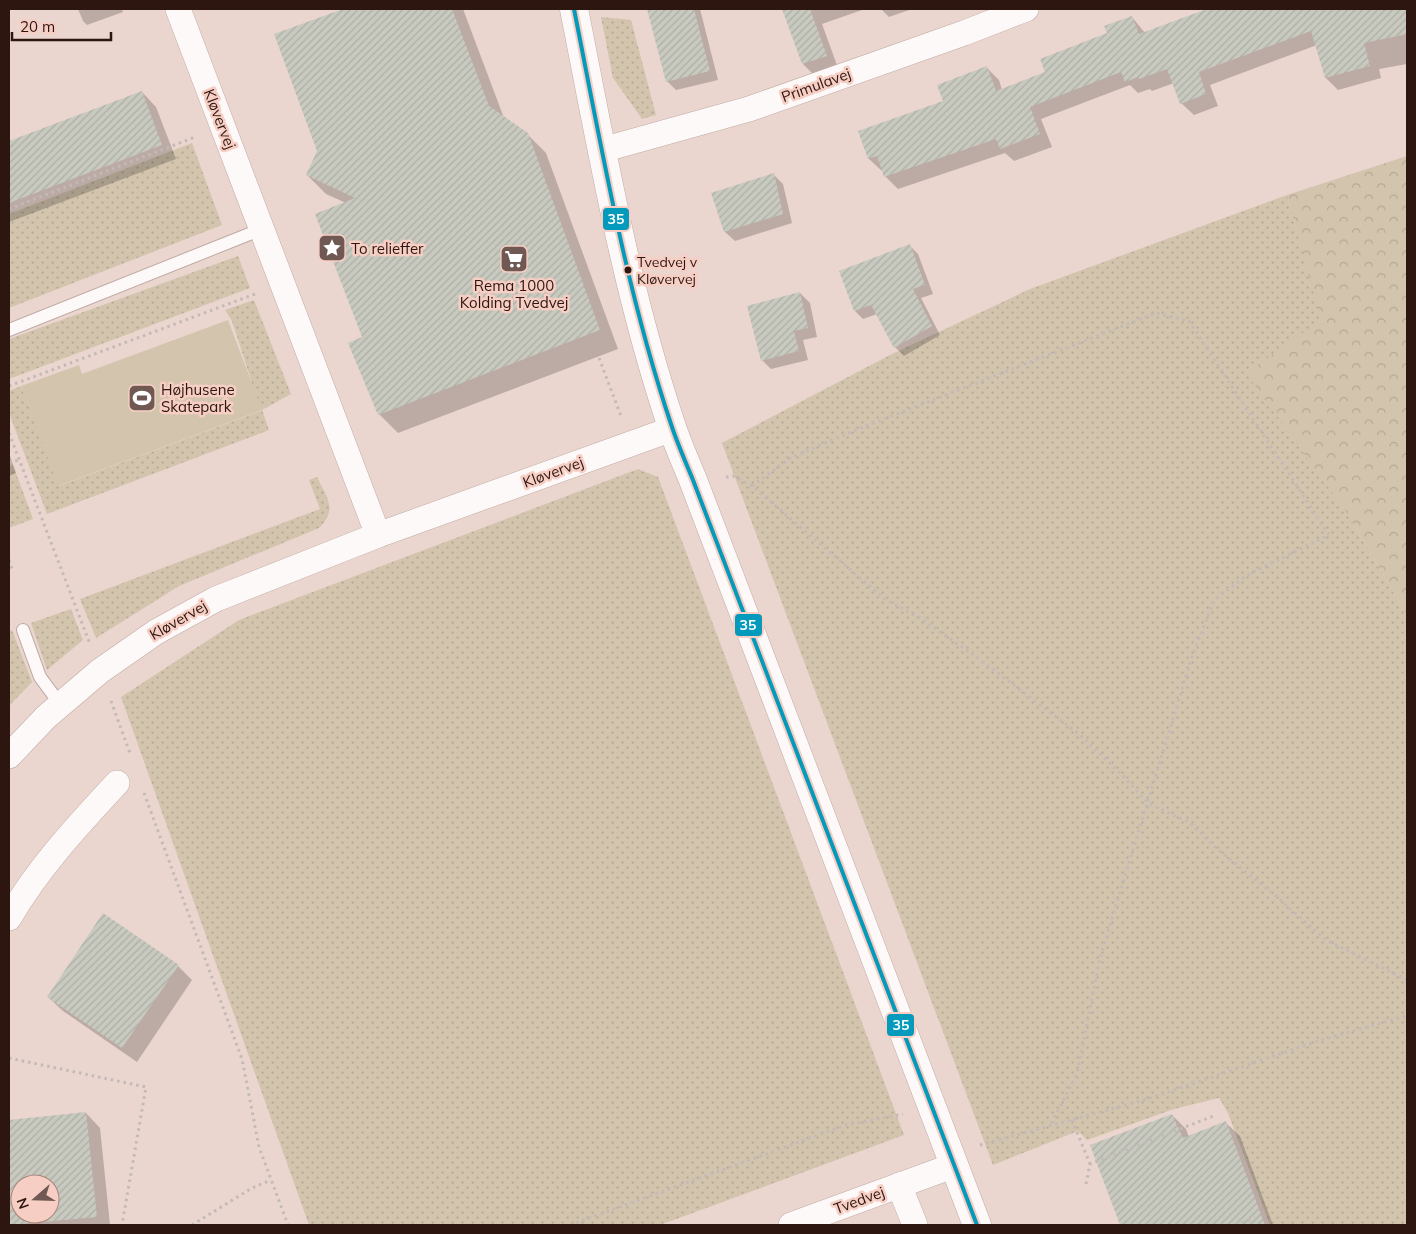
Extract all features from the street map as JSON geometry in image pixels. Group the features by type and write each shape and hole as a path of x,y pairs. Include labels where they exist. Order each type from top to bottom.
{"street":[{"name":"Kløvervej","path":"178,9 378,535"},
{"path":"574,9 626,266 642,329 672,429 977,1225"},
{"name":"Primulavej","path":"602,150 749,109 1026,9"},
{"name":"Kløvervej","path":"9,756 46,717 100,671 156,632 216,599 378,535 672,429"},
{"path":"9,918 36,877 76,827 117,783"},
{"name":"Tvedvej","path":"791,1225 899,1185 952,1159"},
{"name":"Tvedvej","path":"899,1185 915,1225"}],"lane":[{"path":"9,330 262,229"},
{"path":"23,630 40,677 60,704"}],"path":[{"path":"9,209 223,126"},
{"path":"9,386 283,284"},
{"path":"752,486 792,457 865,426 1156,314 1189,322 1329,535 1249,574 1214,600 1191,660 1100,958 1077,1074 1050,1126"},
{"path":"599,358 620,411"},
{"path":"9,433 134,763"},
{"path":"9,463 19,460"},
{"path":"693,480 733,476 752,486 886,600 920,618 975,656 1079,734 1124,776 1148,803 1190,823 1216,848 1277,897 1326,940 1407,980"},
{"path":"9,560 13,572"},
{"path":"144,791 242,1059 259,1147 288,1225"},
{"path":"952,1159 1050,1126 1144,1100 1324,1039 1407,1016"},
{"path":"9,1058 146,1087 122,1225"},
{"path":"570,1225 846,1125 933,1107"},
{"path":"1090,1164 1216,1115"},
{"path":"1072,1120 1090,1164 1086,1184"},
{"path":"192,1225 252,1188 271,1180"},
{"path":"1236,1225 1255,1218"}],"green space":[{"path":"601,17 631,20 656,115 642,119 613,78"},
{"path":"192,143 222,225 9,308 9,214"},
{"path":"1407,156 1407,615 1345,510 1246,373 1321,320 1287,195"},
{"path":"1287,195 1322,320 1345,510 1407,615 1407,1225 1270,1225 1228,1113 1219,1098 1174,1109 1087,1140 1078,1131 993,1165 722,443 892,354 1030,289"},
{"path":"238,256 250,288 9,379 9,339"},
{"path":"254,300 291,394 262,410 269,430 47,514 9,413 9,391 21,386 59,486 261,411 232,321 225,310"},
{"name":"Højhusene Skatepark","path":"228,320 262,410 58,486 21,386 79,365 82,374"},
{"path":"13,465 33,519 9,528 9,467"},
{"path":"638,469 658,477 904,1135 660,1225 309,1225 121,697 239,620"},
{"path":"317,477 329,503 328,515 319,528 179,586 96,638 80,599 320,509 309,480"},
{"path":"71,609 83,640 47,670 31,623"},
{"path":"12,630 32,682 9,706 9,632"}],"building":[{"path":"343,9 452,9 489,106 528,133 600,330 378,415 348,343 362,337 315,214 355,198 306,175 317,151 274,34"},
{"path":"647,9 694,9 710,71 666,82"},
{"path":"782,9 810,9 827,56 802,64"},
{"path":"1207,9 1407,9 1407,34 1364,43 1370,66 1325,78 1311,31 1199,72 1206,94 1180,104 1167,69 1125,82 1121,72 1030,107 1040,134 1000,149 996,139 884,177 877,156 868,159 858,131 943,101 937,85 987,66 996,91 1045,72 1040,59 1107,33 1104,26 1132,16 1139,34"},
{"path":"142,91 162,145 9,203 9,141"},
{"path":"774,173 783,214 724,232 711,193"},
{"path":"910,244 925,285 913,289 932,326 894,348 871,305 854,311 839,271"},
{"path":"800,292 808,328 794,331 799,351 761,361 747,306"},
{"path":"103,913 179,965 122,1048 47,997"},
{"path":"86,1112 97,1217 60,1220 60,1174 10,1174 10,1224 20,1224 9,1225 9,1120"},
{"path":"1172,1114 1183,1138 1226,1121 1265,1225 1120,1225 1090,1145"}],"transit line":[{"name":"35","path":"574,9 628,272 641,324 672,427 977,1225"}],"place":[{"name":"To relieffer","path":"332,248"},
{"name":"Rema 1000 Kolding Tvedvej","path":"514,259"},
{"name":"Tvedvej v Kløvervej","path":"628,270"},
{"name":"Højhusene Skatepark","path":"142,398"}]}
